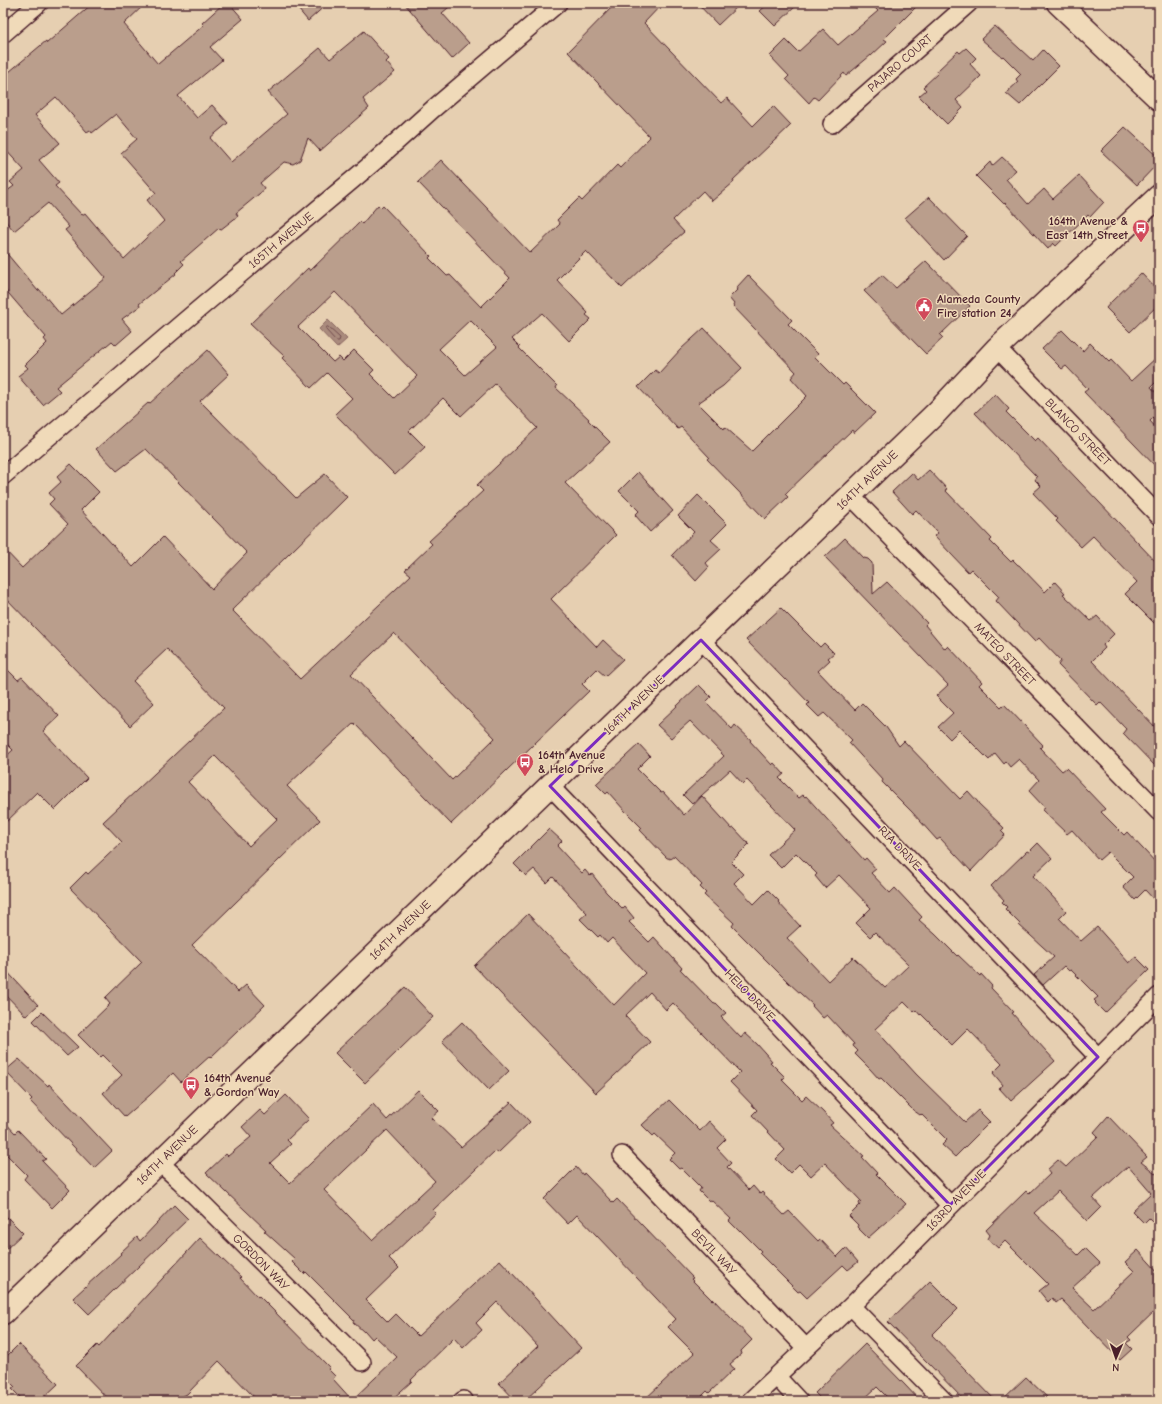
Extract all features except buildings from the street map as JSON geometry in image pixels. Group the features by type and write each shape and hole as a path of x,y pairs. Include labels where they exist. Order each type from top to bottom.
{"street":[{"path":"3,34 39,3"},
{"name":"165TH AVENUE","path":"3,476 364,170 433,109 558,3"},
{"name":"PAJARO COURT","path":"832,124 969,3"},
{"path":"1058,3 1159,99"},
{"name":"164TH AVENUE","path":"3,1312 937,412 997,348 1159,196"},
{"name":"BLANCO STREET","path":"997,348 1159,516"},
{"name":"MATEO STREET","path":"850,496 1159,812"},
{"name":"RIA DRIVE","path":"701,640 1098,1057"},
{"name":"HELO DRIVE","path":"550,786 950,1205"},
{"name":"163RD AVENUE","path":"750,1401 851,1306 1159,996"},
{"name":"BEVIL WAY","path":"622,1155 806,1348"},
{"name":"GORDON WAY","path":"159,1162 180,1180 362,1362"},
{"path":"851,1306 944,1401"},
{"path":"776,1376 799,1401"}],"highlighted area":[{"path":"701,640 1098,1057 950,1205 550,786"}],"water":[{"path":"328,320 347,339 337,348 319,329"}],"place":[{"name":"164th Avenue & East 14th Street","path":"1141,243"},
{"name":"Alameda County Fire station 24","path":"924,321"},
{"name":"164th Avenue & Helo Drive","path":"525,777"},
{"name":"164th Avenue & Gordon Way","path":"191,1100"}]}
